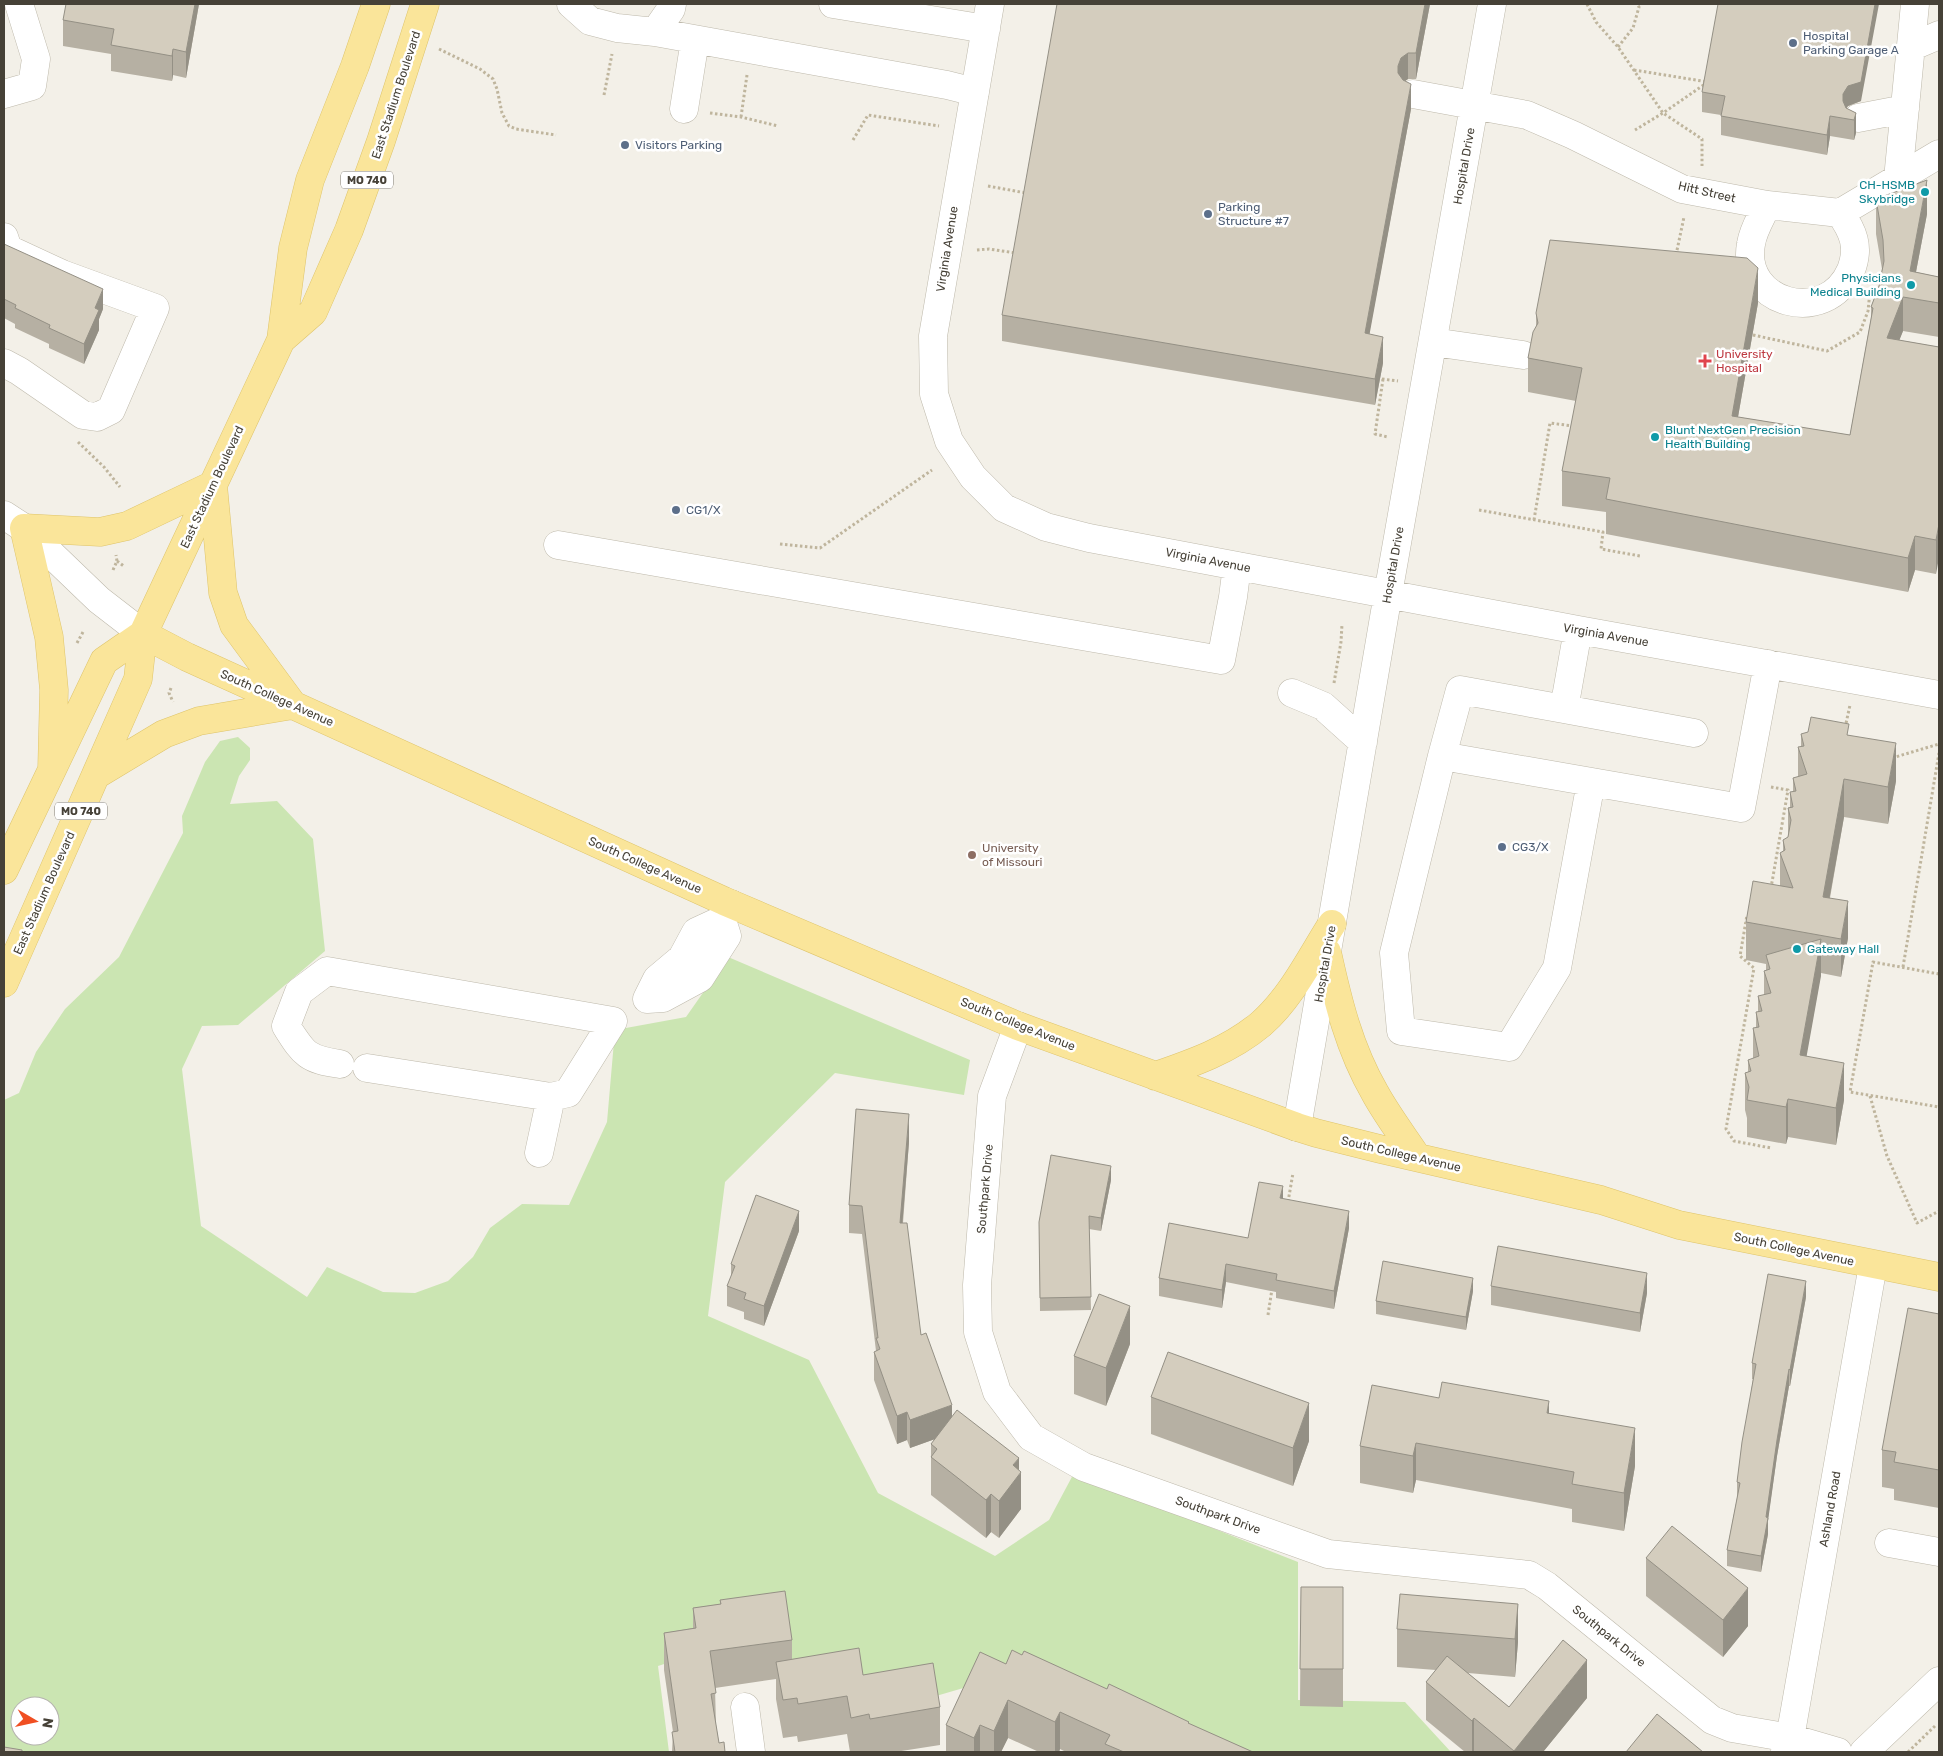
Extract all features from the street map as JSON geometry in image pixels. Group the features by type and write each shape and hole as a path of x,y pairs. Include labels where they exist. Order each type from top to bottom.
{"main road":[{"name":"East Stadium Boulevard","path":"4,983 138,679 144,634 281,340 292,248 310,180 376,4"},
{"name":"East Stadium Boulevard","path":"281,340 313,312 345,239 381,142 425,4"},
{"path":"52,769 54,690 49,637 14,521 100,532 127,526 212,485 222,593 234,626 293,705 199,721 164,734 96,775"},
{"name":"South College Avenue","path":"144,634 187,657 293,705 727,912 1018,1026 1297,1127 1601,1200 1679,1225 1939,1277"},
{"name":"MO 740","path":"4,870 104,661 144,634"},
{"path":"1155,1076 1220,1052 1262,1023 1292,988 1332,924"},
{"path":"1327,952 1342,1016 1354,1049 1375,1094 1417,1157"}],"street":[{"path":"4,94 32,86 36,59 19,4"},
{"path":"571,4 590,21 617,28 655,32 976,92"},
{"path":"655,32 671,9 672,4"},
{"path":"841,4 988,16"},
{"name":"Hospital Drive","path":"1297,1127 1388,594 1492,4"},
{"path":"1898,179 1915,4"},
{"name":"Virginia Avenue","path":"988,16 933,336 934,394 949,441 973,477 1004,508 1046,527 1089,538 1578,630 1939,695"},
{"path":"1911,47 1939,35"},
{"path":"695,40 697,111"},
{"name":"Hitt Street","path":"1413,94 1527,114 1682,189 1768,206 1840,213"},
{"path":"1858,118 1905,109"},
{"path":"1768,206 1754,229 1750,245 1751,262 1757,278 1769,292 1784,301 1802,304 1820,301 1835,292 1847,279 1854,262 1855,245 1852,229 1840,213 1939,154"},
{"path":"4,237 8,249 62,274 155,308 111,410 97,417 83,415 19,371 4,363"},
{"path":"1432,342 1523,355"},
{"path":"14,521 99,600 144,634"},
{"path":"558,544 1220,660 1233,597 1237,566"},
{"path":"1564,709 1578,630"},
{"path":"1442,756 1741,808 1768,664"},
{"path":"1591,782 1557,968 1509,1046 1401,1030 1394,953 1460,690 1694,733"},
{"path":"1292,694 1322,706 1363,742"},
{"path":"367,1068 551,1097 568,1093 613,1021 647,999 657,979 682,958 696,932 727,912"},
{"path":"340,1064 323,1062 304,1052 286,1026 300,992 327,970 613,1021"},
{"name":"Southpark Drive","path":"1018,1026 992,1096 977,1285 978,1332 997,1392 1031,1437 1084,1467 1328,1554 1529,1575 1547,1586 1712,1720 1787,1745 1838,1752"},
{"path":"539,1153 551,1097"},
{"name":"Ashland Road","path":"1787,1745 1873,1265"},
{"path":"1889,1543 1939,1552"},
{"path":"1864,1752 1939,1682"},
{"path":"745,1707 751,1752"}],"path":[{"path":"1588,4 1596,22 1618,47 1663,113 1702,140 1702,167"},
{"path":"1618,47 1633,28 1639,7 1637,4"},
{"path":"436,47 480,69 493,79 502,113 509,126 516,129 556,135"},
{"path":"741,117 748,71 762,52"},
{"path":"604,95 610,64"},
{"path":"1634,70 1708,82 1635,130"},
{"path":"697,111 741,117 778,126"},
{"path":"853,140 868,114 939,126"},
{"path":"988,186 1028,194"},
{"path":"1674,263 1684,216"},
{"path":"977,250 1018,254"},
{"path":"1753,334 1828,351 1860,332"},
{"path":"1389,437 1375,434 1381,379 1399,381"},
{"path":"1534,520 1550,423 1573,426"},
{"path":"780,544 820,548 932,470"},
{"path":"1479,510 1603,532 1601,549 1640,556"},
{"path":"117,561 125,567"},
{"path":"1329,711 1342,642 1342,624"},
{"path":"163,690 169,693"},
{"path":"1845,730 1850,705"},
{"path":"1889,759 1939,744"},
{"path":"1903,967 1939,753"},
{"path":"1768,787 1788,790 1771,892"},
{"path":"1754,914 1747,915 1740,956 1754,968 1726,1129 1734,1141 1771,1148"},
{"path":"1939,974 1873,962 1850,1092 1939,1107"},
{"path":"1870,1096 1887,1156 1917,1223 1939,1211"},
{"path":"1286,1211 1293,1173"},
{"path":"1268,1315 1273,1287"},
{"path":"1908,1752 1939,1721"}],"green space":[{"path":"238,737 250,748 250,760 239,776 230,804 277,801 313,839 325,951 238,1025 202,1026 182,1069 201,1226 307,1297 327,1267 383,1292 415,1293 448,1281 473,1257 490,1228 522,1204 569,1205 607,1122 615,1030 686,1017 728,957 970,1060 964,1095 835,1073 725,1182 708,1316 809,1360 878,1493 995,1556 1049,1520 1074,1473 1298,1562 1298,1700 1405,1702 1451,1752 1164,1752 977,1684 919,1701 811,1688 689,1656 658,1666 669,1752 4,1752 4,1100 19,1093 36,1052 65,1009 119,957 183,833 182,816 205,762 220,741"}],"building":[{"path":"66,4 195,4 186,52 173,49 172,56 111,45 114,29 63,20"},
{"name":"Parking Structure #7","path":"1057,4 1425,4 1416,53 1408,53 1401,58 1398,66 1398,73 1403,80 1411,84 1365,333 1383,337 1375,379 1002,315"},
{"name":"Hospital Parking Garage A","path":"1718,4 1875,4 1861,82 1848,86 1843,94 1846,108 1856,113 1854,120 1830,116 1827,135 1721,116 1725,96 1702,92"},
{"name":"Blunt NextGen Precision Health Building","path":"1927,180 1910,271 1939,277 1939,303 1903,297 1887,338 1939,347 1939,524 1936,540 1915,536 1908,558 1606,499 1610,478 1562,471 1582,368 1528,358 1533,332 1538,323 1536,313 1550,240 1747,258 1758,268 1732,416 1850,435 1873,308 1871,307 1879,286 1884,261 1883,240 1876,199"},
{"path":"4,244 103,289 95,308 99,310 84,344 49,328 50,325 15,308 16,305 4,299"},
{"path":"1811,717 1849,724 1847,735 1896,743 1888,787 1844,779 1823,897 1848,901 1841,939 1746,922 1753,881 1793,888 1780,853 1785,850 1783,840 1788,837 1791,820 1788,808 1793,807 1790,792 1796,791 1793,778 1807,774 1798,747 1804,746 1801,734 1808,732"},
{"path":"1821,939 1800,1055 1844,1063 1836,1108 1788,1099 1786,1107 1747,1100 1749,1087 1745,1073 1751,1071 1748,1060 1759,1056 1753,1028 1759,1027 1756,1012 1762,1011 1758,996 1771,993 1764,971 1770,969 1766,955"},
{"path":"856,1109 909,1114 900,1223 907,1223 921,1335 926,1333 952,1405 910,1420 907,1412 897,1416 874,1352 880,1349 876,1338 878,1338 862,1206 849,1205"},
{"path":"1051,1155 1111,1166 1101,1218 1089,1216 1091,1297 1040,1298 1039,1222"},
{"path":"1259,1182 1283,1186 1280,1198 1349,1211 1334,1291 1276,1280 1277,1274 1226,1264 1222,1290 1159,1278 1169,1223 1248,1238"},
{"path":"756,1195 799,1211 764,1306 744,1299 746,1293 727,1286 735,1266 731,1264"},
{"path":"1498,1246 1647,1273 1640,1313 1491,1286"},
{"path":"1383,1261 1473,1278 1466,1317 1376,1301"},
{"path":"1768,1274 1806,1281 1777,1440 1766,1517 1768,1518 1761,1556 1727,1550 1740,1483 1737,1482 1742,1442 1756,1364 1752,1363"},
{"path":"1099,1294 1130,1306 1106,1368 1074,1356"},
{"path":"1908,1308 1939,1314 1939,1470 1894,1462 1896,1452 1882,1450"},
{"path":"1168,1352 1309,1403 1293,1448 1151,1397"},
{"path":"1442,1382 1549,1401 1547,1413 1635,1428 1624,1493 1572,1484 1574,1472 1416,1443 1413,1456 1360,1446 1372,1385 1439,1398"},
{"path":"957,1410 1019,1458 1013,1465 1021,1472 999,1501 991,1494 986,1500 931,1457 937,1449 931,1444"},
{"path":"1672,1526 1748,1588 1723,1620 1646,1558"},
{"path":"1301,1587 1343,1587 1343,1669 1300,1669"},
{"path":"785,1591 792,1640 710,1651 716,1693 711,1694 719,1743 724,1742 725,1752 675,1752 672,1732 678,1731 664,1633 696,1628 693,1608 721,1604 720,1600"},
{"path":"1400,1594 1518,1604 1515,1639 1397,1629"},
{"path":"1563,1640 1587,1660 1514,1751 1474,1718 1472,1721 1426,1682 1447,1656 1509,1707"},
{"path":"859,1648 863,1675 933,1663 940,1707 870,1719 869,1714 851,1718 847,1696 798,1704 797,1698 783,1700 776,1662"},
{"path":"1012,1650 1022,1655 1024,1651 1107,1689 1109,1684 1188,1723 1253,1752 1124,1752 1105,1744 1110,1735 1060,1712 1055,1722 1008,1700 994,1731 980,1725 974,1738 946,1725 980,1652 1006,1664"},
{"path":"1657,1714 1703,1752 1626,1752"},
{"path":"4,1747 22,1750 22,1752 4,1752"}],"place":[{"name":"Hospital Parking Garage A","path":"1793,43"},
{"name":"Visitors Parking","path":"625,145"},
{"name":"CH-HSMB Skybridge","path":"1925,192"},
{"name":"Parking Structure #7","path":"1208,214"},
{"name":"Physicians Medical Building","path":"1911,285"},
{"name":"University Hospital","path":"1705,361"},
{"name":"Blunt NextGen Precision Health Building","path":"1655,437"},
{"name":"CG1/X","path":"676,510"},
{"name":"CG3/X","path":"1502,847"},
{"name":"University of Missouri","path":"972,855"},
{"name":"Gateway Hall","path":"1797,949"}]}
